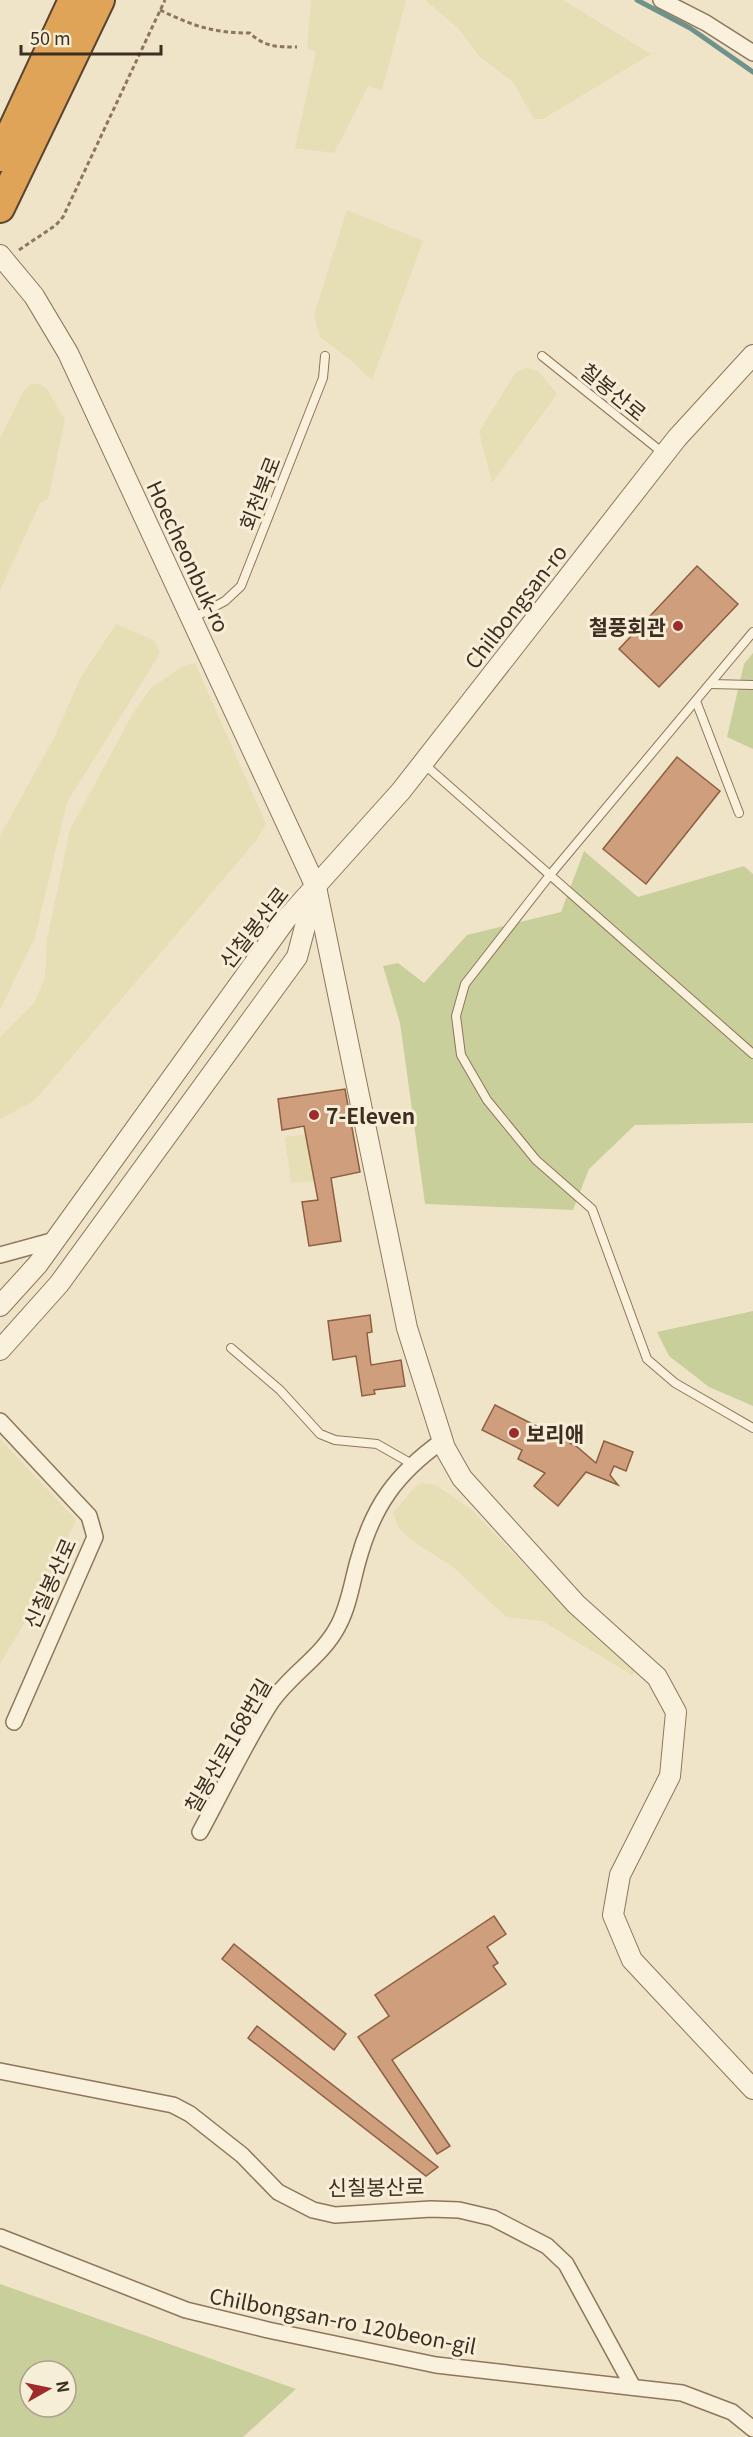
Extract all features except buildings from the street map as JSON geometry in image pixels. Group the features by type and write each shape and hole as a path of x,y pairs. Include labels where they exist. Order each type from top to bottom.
{"highway":[{"path":"0,157 73,0"},
{"path":"3,203 100,0"}],"street":[{"path":"660,0 706,23 753,53"},
{"name":"Hoecheonbuk-ro","path":"2,257 34,296 68,353 316,887 407,1328 442,1441 462,1478 576,1604 657,1677 676,1712 670,1776 620,1875 613,1915 632,1960 753,2089"},
{"name":"Chilbongsan-ro","path":"316,887 423,763 664,454 753,355"},
{"name":"신칠봉산로","path":"0,1306 38,1264 287,918 316,887"},
{"name":"신칠봉산로","path":"0,1350 59,1284 297,957 316,887"},
{"path":"0,1255 56,1240"},
{"name":"신칠봉산로","path":"0,1421 89,1516 95,1537 14,1722"},
{"name":"칠봉산로168번길","path":"200,1832 270,1704 325,1645 338,1626 362,1545 376,1513 392,1486 412,1464 442,1441"},
{"name":"신칠봉산로","path":"0,2071 173,2105 189,2114 242,2155 278,2192 313,2210 335,2215 449,2210 493,2218 502,2222 547,2246 566,2264 633,2387"},
{"name":"Chilbongsan-ro 120beon-gil","path":"0,2237 186,2310 268,2330 436,2365 682,2393 732,2412 753,2429"}],"lane":[{"name":"회천북로","path":"191,618 225,601 241,586 323,378 325,356"},
{"name":"칠봉산로","path":"542,356 664,454"},
{"path":"753,632 550,875 465,984 456,1016 460,1055 487,1100 536,1160 592,1209 647,1359 675,1383 753,1428"},
{"path":"710,684 753,685"},
{"path":"696,701 739,813"},
{"path":"423,763 753,1054"},
{"path":"231,1348 280,1390 320,1434 335,1440 368,1441 412,1464"}],"path":[{"path":"2,257 56,225 63,217 165,0"},
{"path":"160,10 193,27 221,32 250,33 260,42 272,46 297,47"}],"shaded area":[{"path":"311,0 406,0 382,90 368,86 334,153 295,148 316,52 307,48"},
{"path":"425,0 563,0 651,54 543,119 534,119 513,82 479,56 459,29"},
{"path":"347,210 423,241 372,380 320,337 314,315"},
{"path":"527,368 538,371 557,394 492,483 479,432 516,372"},
{"path":"31,384 39,384 47,389 65,420 48,499 40,503 0,590 0,439 23,392"},
{"path":"116,624 155,641 160,653 67,802 35,937 0,1010 0,836 54,738 81,677"},
{"path":"195,663 266,824 255,842 42,1092 32,1102 0,1119 0,1037 34,1003 45,977 47,939 70,830 132,715 151,688 180,668"},
{"path":"308,1134 314,1181 291,1183 285,1137"},
{"path":"0,1439 76,1520 39,1598 0,1664"},
{"path":"422,1483 436,1485 472,1510 553,1595 636,1671 632,1675 542,1621 506,1617 453,1567 411,1540 399,1528 393,1513 415,1487"}],"green space":[{"path":"753,653 753,749 727,737 744,664"},
{"path":"584,851 638,897 744,866 753,874 753,1123 635,1125 589,1169 573,1210 425,1204 400,1023 383,966 398,963 424,983 467,935 561,912"},
{"path":"753,1311 753,1406 709,1387 669,1356 657,1332"},
{"path":"0,2284 296,2389 243,2437 0,2437"}],"waterway":[{"path":"637,0 690,28 753,72"}],"place":[{"name":"철풍회관","path":"678,626"},
{"name":"7-Eleven","path":"314,1115"},
{"name":"보리애","path":"514,1433"}]}
